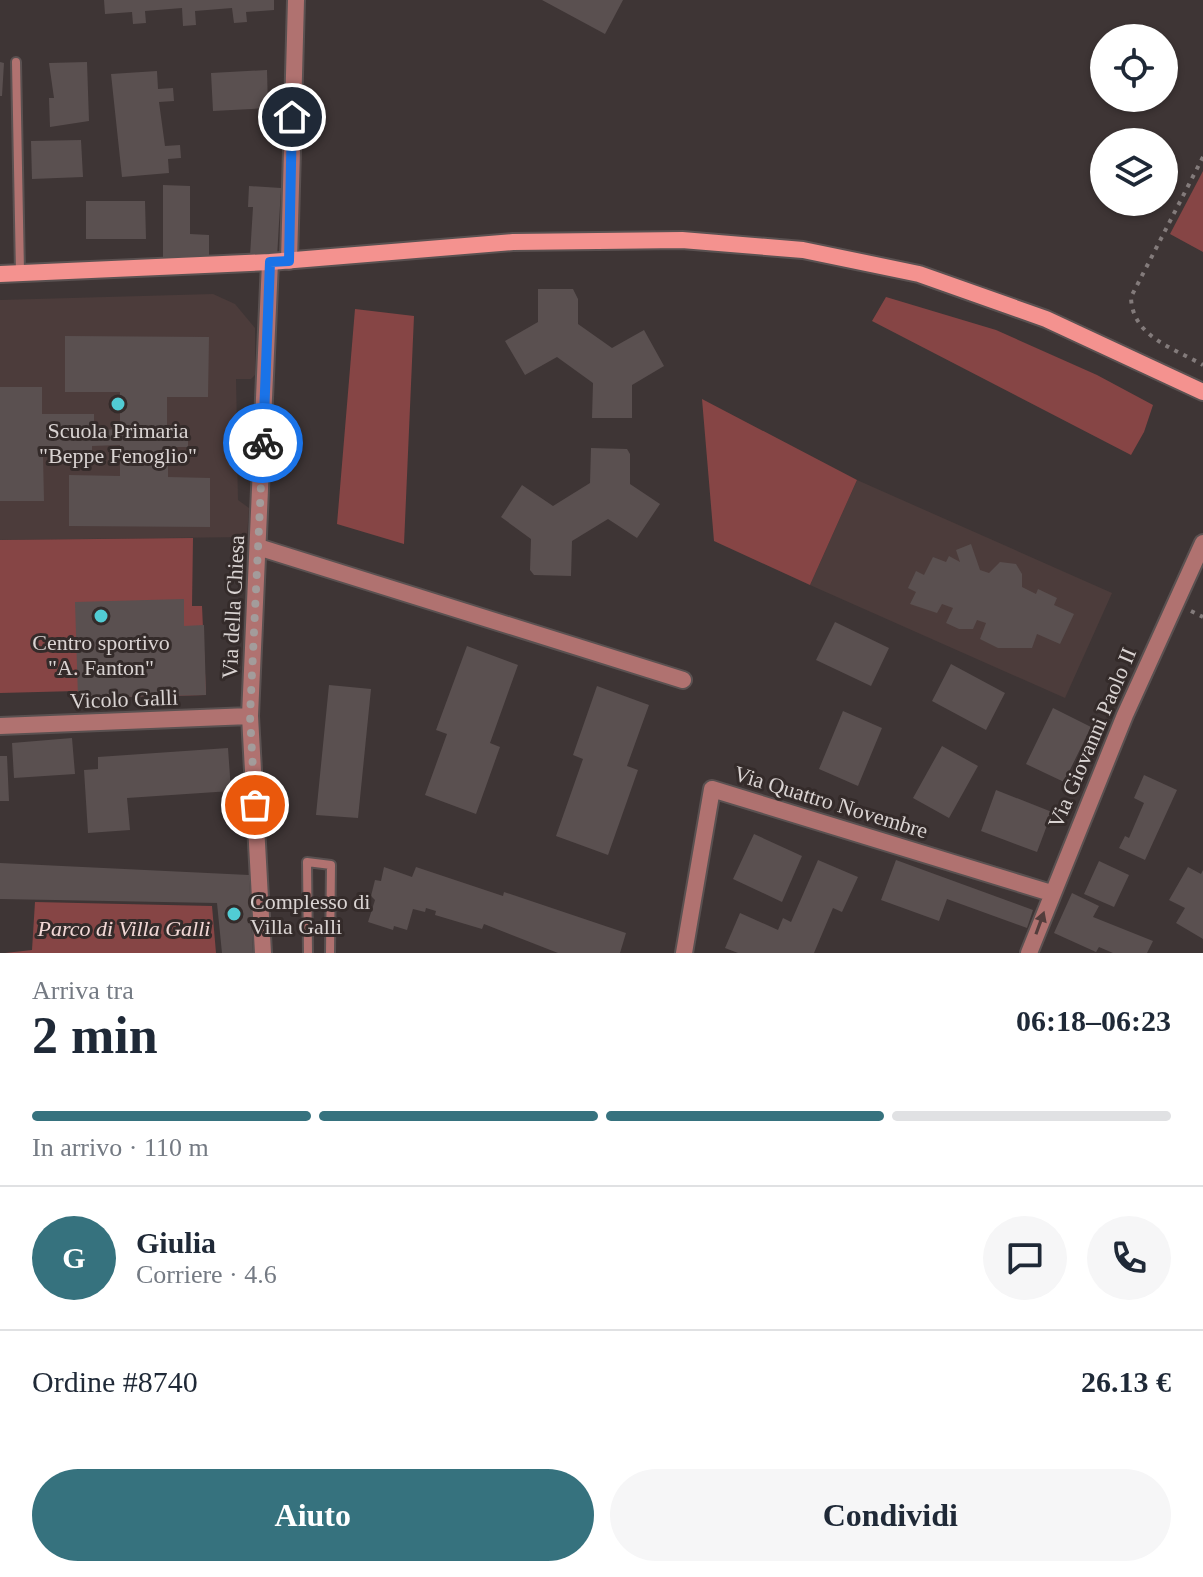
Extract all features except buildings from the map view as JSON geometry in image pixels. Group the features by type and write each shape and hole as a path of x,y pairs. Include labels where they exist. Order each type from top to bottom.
{"street":[{"path":"289,261 296,0"},
{"path":"0,274 289,261 513,242 682,240 803,250 933,279 1046,319 1203,392"},
{"name":"Via della Chiesa","path":"263,953 250,716 270,262"},
{"name":"Via Giovanni Paolo II","path":"1029,953 1051,893 1162,629 1203,543"},
{"path":"258,547 683,680"},
{"name":"Vicolo Galli","path":"0,726 250,716"},
{"name":"Via Quattro Novembre","path":"684,953 712,789 1051,893"}],"lane":[{"path":"16,62 20,273"},
{"path":"308,953 307,862 331,865 330,953"}],"path":[{"path":"1203,157 1131,297 1132,315 1140,328 1203,365"}],"shaded area":[{"name":"Scuola Primaria \"Beppe Fenoglio\"","path":"213,294 235,304 255,328 255,375 251,379 236,379 237,428 225,439 225,444 237,453 238,500 249,508 247,537 0,540 0,300"},
{"path":"857,480 1112,593 1065,698 810,585"}],"green space":[{"path":"1203,171 1203,252 1170,234"},
{"path":"886,297 996,330 1097,375 1153,405 1144,432 1131,455 872,321"},
{"path":"355,309 414,316 404,544 337,524"},
{"path":"702,399 857,480 810,585 714,541"},
{"name":"Centro sportivo \"A. Fanton\"","path":"193,538 192,606 202,606 206,695 78,698 77,691 0,693 0,540"},
{"name":"Parco di Villa Galli","path":"35,902 212,906 216,953 5,953 32,950"}],"way so far":[{"path":"255,805 250,716 263,443"}],"place":[{"name":"Scuola Primaria \"Beppe Fenoglio\"","path":"118,404"},
{"name":"Centro sportivo \"A. Fanton\"","path":"101,616"},
{"name":"Complesso di Villa Galli","path":"234,914"}],"route":[{"path":"263,443 270,262 289,261 292,117"}]}
